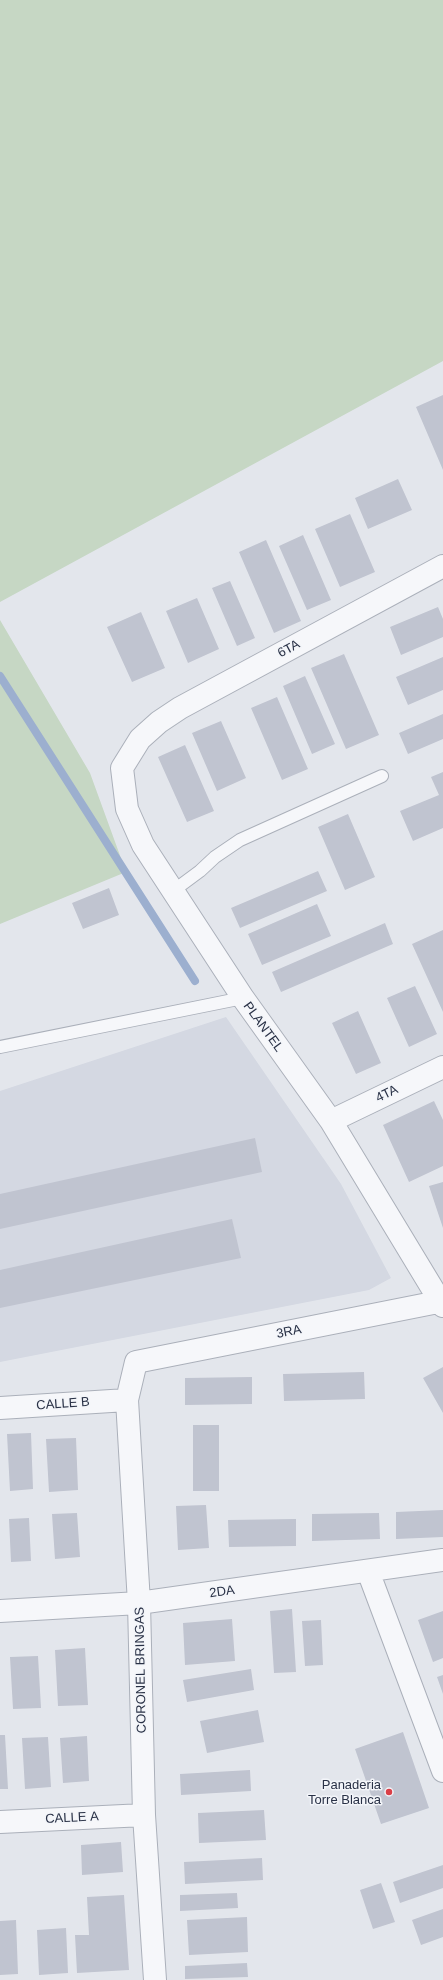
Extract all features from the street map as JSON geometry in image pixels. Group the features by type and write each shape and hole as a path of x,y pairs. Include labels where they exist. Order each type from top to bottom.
{"street":[{"name":"6TA","path":"140,740 159,722 180,708 443,566"},
{"name":"PLANTEL","path":"140,740 122,768 127,809 143,845 243,998 331,1121 442,1303"},
{"name":"4TA","path":"331,1121 443,1067"},
{"name":"3RA","path":"136,1362 442,1303"},
{"name":"CORONEL BRINGAS","path":"136,1362 127,1400 139,1603 144,1815 155,1980"},
{"name":"CALLE B","path":"0,1408 127,1400"},
{"name":"2DA","path":"0,1611 139,1603 443,1560"},
{"path":"368,1571 443,1771"},
{"name":"CALLE A","path":"0,1822 144,1815"}],"lane":[{"path":"172,891 200,871 215,857 240,840 382,776"},
{"path":"0,1047 243,998"}],"shaded area":[{"path":"226,1017 341,1184 391,1278 369,1290 0,1362 0,1091"}],"green space":[{"path":"0,0 443,0 443,361 0,602"},
{"path":"0,620 90,773 126,872 0,924"}],"building":[{"path":"443,395 443,470 416,407"},
{"path":"398,479 412,510 368,529 355,498"},
{"path":"350,514 375,572 340,587 315,529"},
{"path":"303,535 331,600 307,610 279,546"},
{"path":"266,540 301,621 274,633 239,552"},
{"path":"230,581 255,638 237,646 212,588"},
{"path":"197,598 219,649 188,663 166,611"},
{"path":"438,607 443,619 443,637 401,655 390,627"},
{"path":"141,612 165,668 132,682 107,627"},
{"path":"344,654 379,735 346,749 311,668"},
{"path":"443,657 443,690 408,705 396,677"},
{"path":"305,676 335,744 312,754 283,686"},
{"path":"277,697 308,769 282,780 251,708"},
{"path":"443,714 443,739 408,754 399,733"},
{"path":"221,721 246,778 217,791 192,733"},
{"path":"185,745 214,811 187,822 158,757"},
{"path":"443,772 443,828 413,841 400,811 439,795 431,777"},
{"path":"348,814 375,877 345,890 318,827"},
{"path":"318,871 327,891 240,928 231,908"},
{"path":"109,888 119,915 83,929 72,903"},
{"path":"317,904 331,936 262,965 248,934"},
{"path":"385,923 393,944 281,992 272,972"},
{"path":"443,930 443,1012 412,944"},
{"path":"415,986 437,1034 409,1047 387,998"},
{"path":"358,1011 381,1063 356,1074 332,1023"},
{"path":"434,1101 443,1120 443,1166 409,1182 383,1125"},
{"path":"255,1138 262,1172 0,1229 0,1194"},
{"path":"443,1182 443,1228 429,1186"},
{"path":"232,1219 241,1258 0,1308 0,1270"},
{"path":"443,1367 443,1413 423,1378"},
{"path":"364,1372 365,1399 284,1401 283,1374"},
{"path":"252,1377 252,1404 185,1405 185,1378"},
{"path":"193,1425 219,1425 219,1491 193,1491"},
{"path":"31,1433 33,1489 10,1491 7,1434"},
{"path":"76,1438 78,1490 49,1492 46,1439"},
{"path":"206,1505 209,1548 178,1550 176,1506"},
{"path":"443,1510 443,1537 396,1539 396,1512"},
{"path":"77,1513 80,1557 55,1559 52,1514"},
{"path":"379,1513 380,1539 312,1541 312,1514"},
{"path":"29,1518 31,1561 11,1562 9,1519"},
{"path":"296,1519 296,1546 229,1547 228,1520"},
{"path":"292,1609 296,1672 274,1673 270,1611"},
{"path":"443,1611 443,1658 433,1662 418,1620"},
{"path":"232,1619 235,1661 185,1665 183,1623"},
{"path":"321,1620 323,1665 305,1666 302,1621"},
{"path":"85,1648 88,1705 58,1706 55,1650"},
{"path":"38,1656 41,1708 13,1709 10,1657"},
{"path":"251,1669 254,1690 187,1702 183,1680"},
{"path":"443,1675 443,1694 437,1677"},
{"path":"258,1710 264,1742 207,1753 200,1721"},
{"path":"403,1732 429,1808 381,1824 355,1749"},
{"path":"0,1735 5,1735 8,1789 0,1789"},
{"path":"87,1736 89,1781 63,1783 60,1738"},
{"path":"48,1737 51,1787 25,1789 22,1738"},
{"path":"250,1770 251,1791 181,1795 180,1774"},
{"path":"264,1810 266,1840 199,1843 198,1813"},
{"path":"121,1842 123,1872 82,1875 81,1845"},
{"path":"262,1858 263,1880 185,1884 184,1862"},
{"path":"443,1865 443,1888 400,1903 393,1882"},
{"path":"381,1883 395,1922 373,1929 360,1890"},
{"path":"237,1893 238,1908 180,1911 180,1895"},
{"path":"124,1895 129,1970 77,1973 75,1935 89,1935 87,1897"},
{"path":"443,1909 443,1937 421,1945 412,1920"},
{"path":"247,1917 248,1952 189,1955 187,1920"},
{"path":"16,1920 18,1974 0,1975 0,1921"},
{"path":"66,1928 68,1973 39,1975 37,1930"},
{"path":"247,1963 248,1977 185,1979 185,1966"}],"waterway":[{"path":"0,676 195,981"}],"place":[{"name":"Panaderia Torre Blanca","path":"389,1792"}]}
